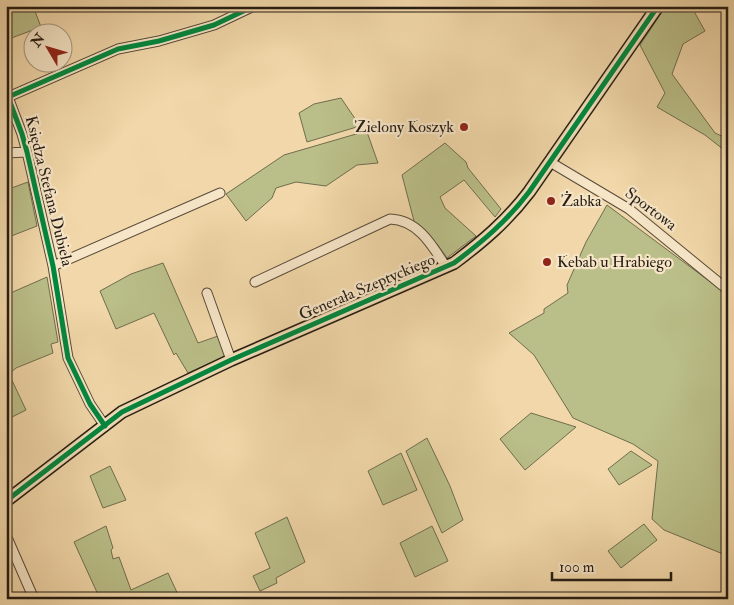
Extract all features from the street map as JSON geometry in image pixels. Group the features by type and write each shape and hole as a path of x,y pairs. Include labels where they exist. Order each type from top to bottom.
{"main road":[{"name":"Generała Szeptyckiego","path":"6,501 122,412 231,360 446,267 483,242 510,216 550,162 658,6"}],"street":[{"name":"Księdza Stefana Dubiela","path":"105,426 83,392 68,358 53,266 27,152 7,96 118,50 159,41 214,25 254,6"},
{"path":"6,153 27,152"},
{"name":"Sportowa","path":"550,162 629,209 728,290"},
{"path":"53,266 220,193"},
{"name":"Generała Szeptyckiego","path":"255,282 390,219 402,219 412,224 433,246 446,267"},
{"path":"207,293 231,360"},
{"path":"6,535 34,599"}],"green space":[{"path":"6,6 33,6 39,22 22,22 22,34 6,40"},
{"path":"666,6 691,6 705,31 683,44 672,74 715,133 728,139 728,153 705,135 657,107 665,93 640,45"},
{"path":"341,98 360,126 307,142 299,113 314,104"},
{"path":"367,132 378,163 357,165 326,186 296,182 276,188 272,198 246,221 226,194 284,155"},
{"path":"445,143 466,162 468,168 501,209 495,217 464,180 440,197 445,208 476,236 447,258 437,244 414,221 402,175"},
{"path":"28,182 37,226 6,238 6,190"},
{"path":"607,205 728,295 728,556 664,530 652,519 658,461 633,444 573,418 534,355 509,333 544,313 544,309 568,293 567,285 586,242"},
{"path":"163,263 198,343 218,336 226,356 188,373 176,353 174,355 154,313 116,329 100,291 131,274"},
{"path":"47,277 58,342 51,344 53,353 16,368 9,374 26,410 6,420 6,295"},
{"path":"531,413 576,427 525,470 500,439"},
{"path":"427,438 450,486 463,520 442,533 406,451"},
{"path":"631,451 652,465 619,485 608,469"},
{"path":"401,453 417,490 383,505 368,471"},
{"path":"110,466 126,500 103,508 90,476"},
{"path":"287,517 305,562 276,578 277,583 260,591 253,576 270,568 255,533"},
{"path":"644,524 657,540 621,568 608,551"},
{"path":"106,526 113,548 111,550 113,559 119,557 131,590 168,573 180,599 124,599 122,595 112,599 100,599 74,542"},
{"path":"432,526 448,561 415,577 400,543"}],"cycle path":[{"path":"105,426 90,404 68,358 53,266 27,152 8,97 118,49 159,41 214,25 254,6"},
{"path":"6,501 122,412 231,360 454,263 494,230 529,192 658,6"}],"place":[{"name":"Zielony Koszyk","path":"464,127"},
{"name":"Żabka","path":"551,201"},
{"name":"Kebab u Hrabiego","path":"547,262"}]}
